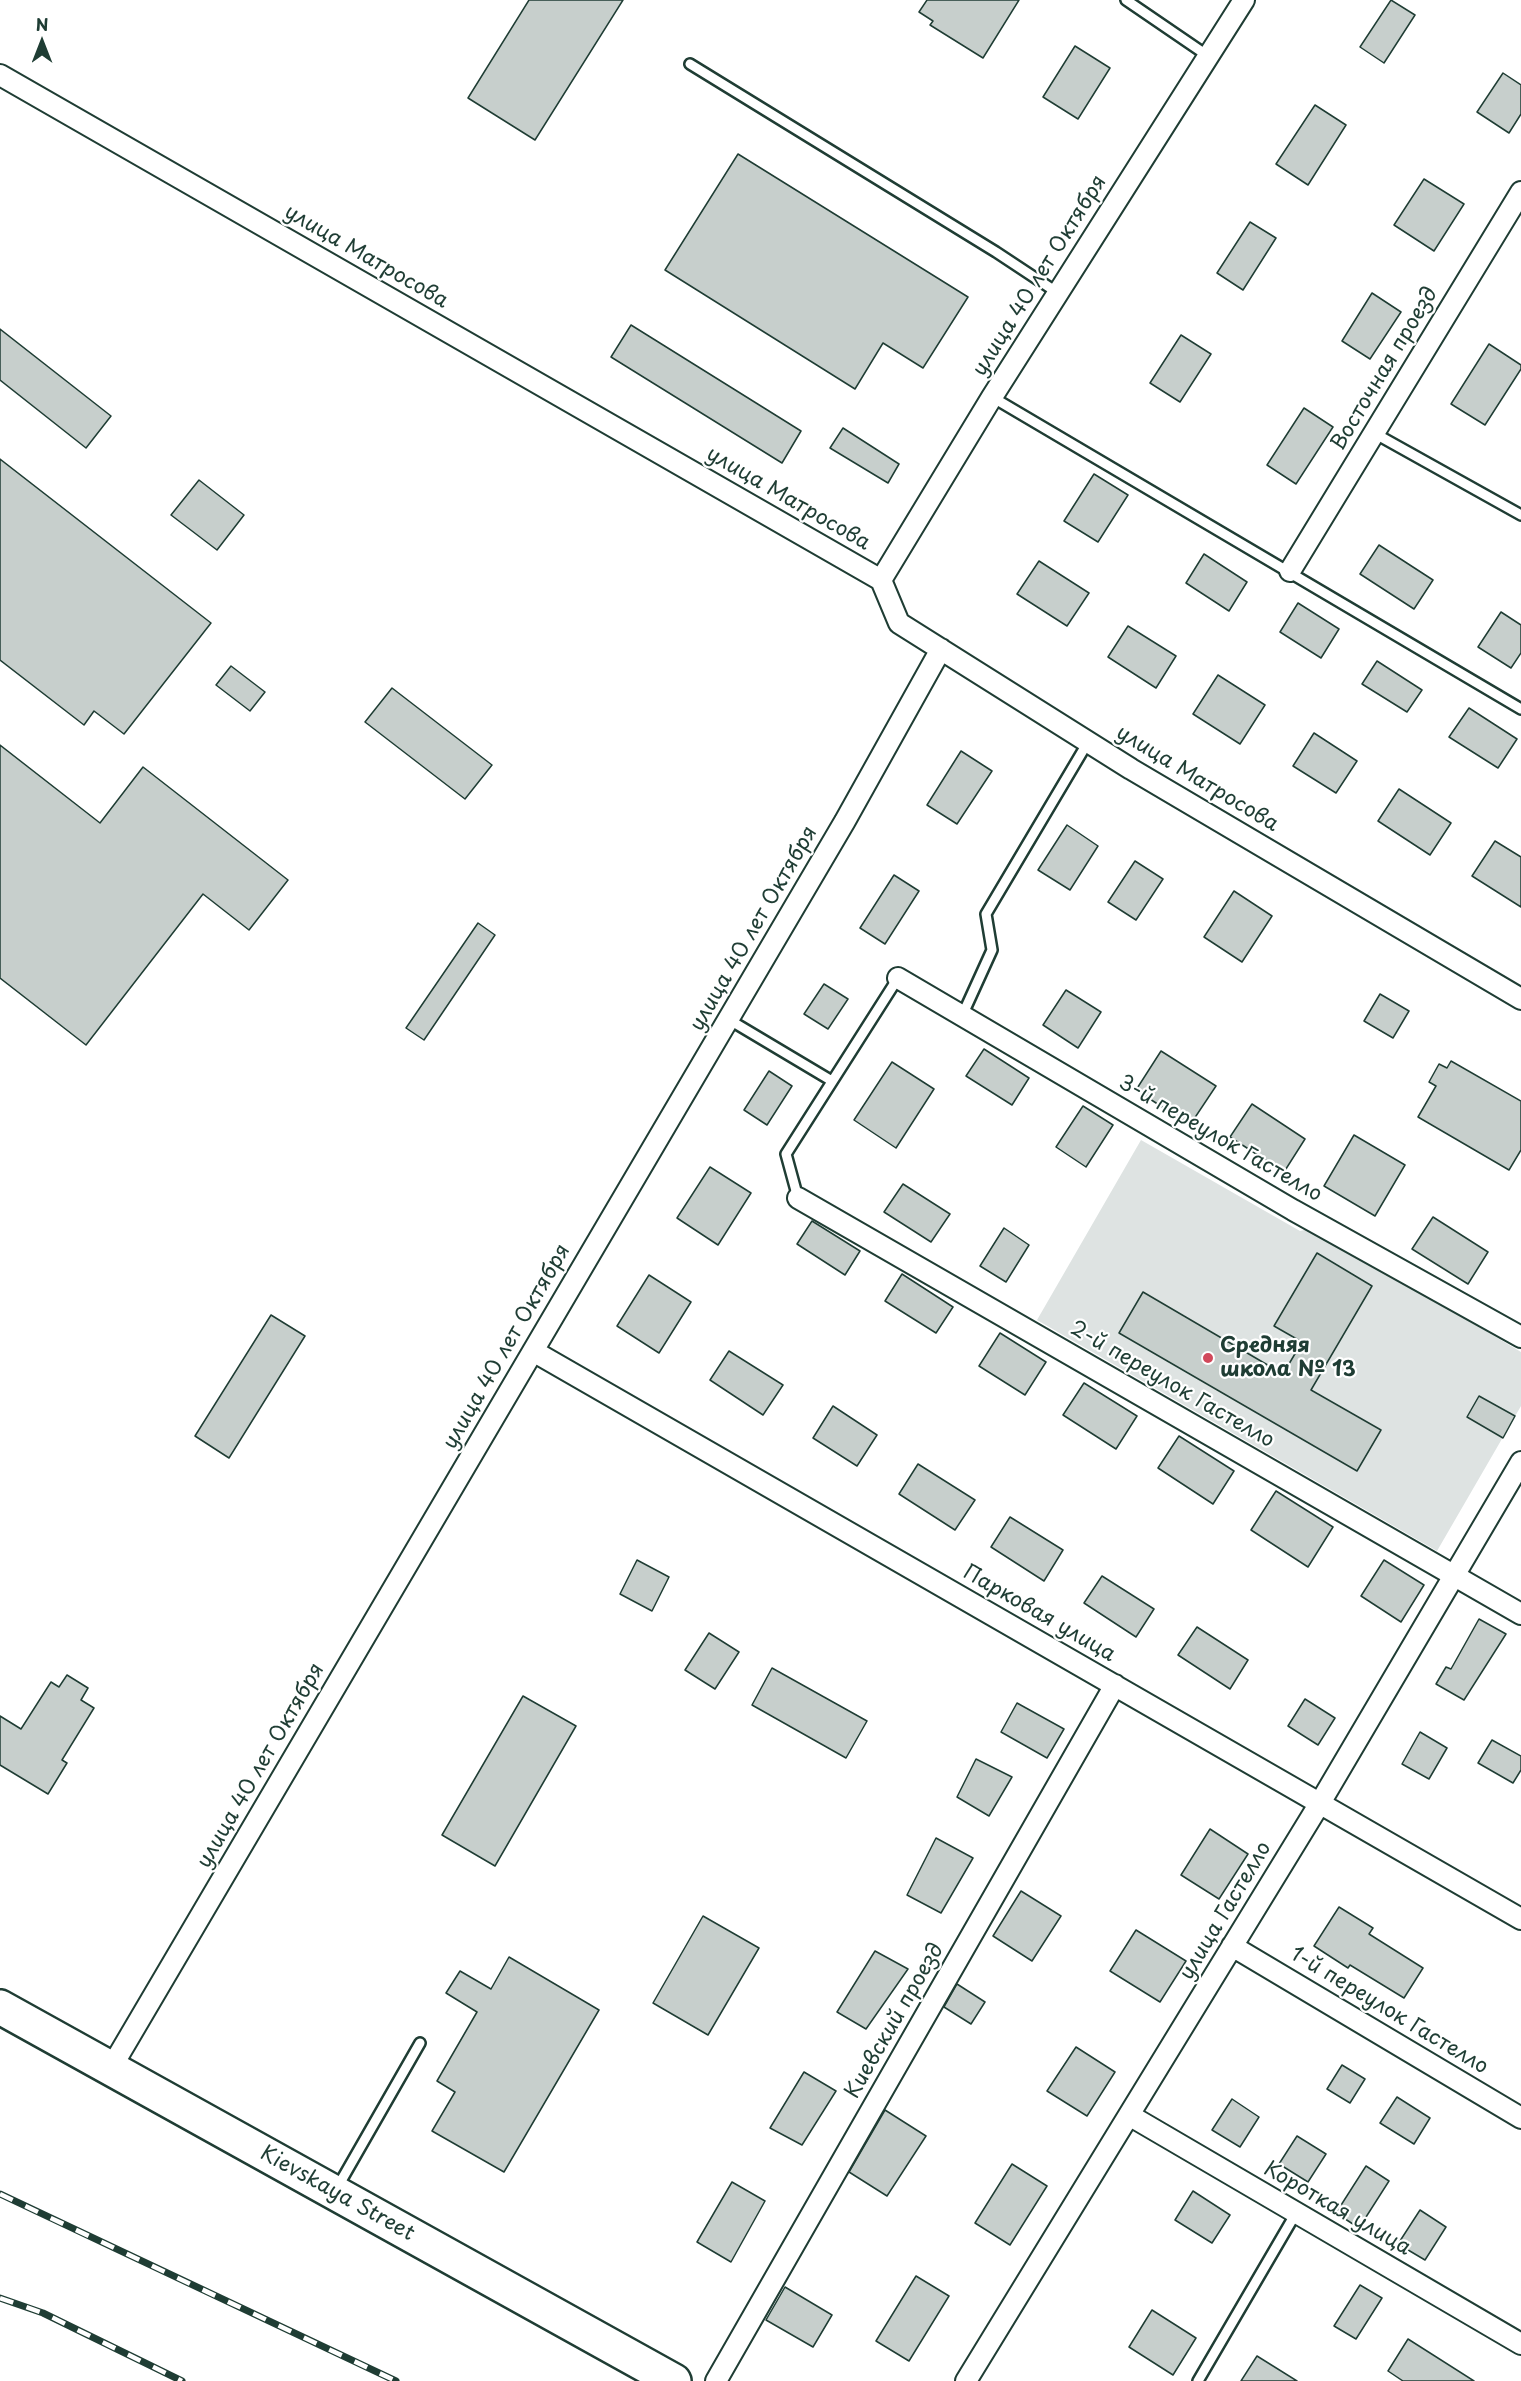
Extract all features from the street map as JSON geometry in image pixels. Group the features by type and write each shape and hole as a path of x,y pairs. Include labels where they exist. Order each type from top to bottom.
{"highway":[{"name":"Kievskaya Street","path":"0,2007 674,2381"}],"street":[{"name":"улица 40 лет Октября","path":"881,580 992,397 1244,0"},
{"name":"улица Матросова","path":"0,75 881,580 900,623 1088,742 1521,999"},
{"name":"Восточная проезд","path":"1290,571 1521,192"},
{"name":"улица 40 лет Октября","path":"111,2068 845,821 941,649"},
{"name":"3-й переулок Гастелло","path":"898,978 1293,1210 1521,1337"},
{"name":"2-й переулок Гастелло","path":"798,1198 1521,1614"},
{"name":"Парковая улица","path":"533,1351 1521,1919"},
{"name":"улица Гастелло","path":"966,2381 1320,1803 1521,1462"},
{"name":"Киевский проезд","path":"716,2381 1115,1685"},
{"name":"1-й переулок Гастелло","path":"1232,1946 1521,2118"},
{"name":"Короткая улица","path":"1129,2115 1521,2344"}],"lane":[{"path":"1126,0 1208,56"},
{"path":"690,64 996,252 1058,293"},
{"path":"992,397 1521,709"},
{"path":"1374,433 1521,514"},
{"path":"962,1016 992,950 986,914 1088,742"},
{"path":"798,1198 786,1154 898,978"},
{"path":"728,1019 832,1081"},
{"path":"335,2192 420,2043"},
{"path":"1198,2381 1296,2213"}],"shaded area":[{"path":"1141,1140 1300,1231 1314,1228 1521,1352 1521,1406 1437,1551 1037,1320"}],"building":[{"path":"529,0 623,0 535,140 468,98"},
{"path":"927,0 1019,0 983,58 930,25 933,21 919,12"},
{"path":"1391,0 1415,15 1384,63 1360,47"},
{"path":"1075,46 1110,68 1078,119 1043,97"},
{"path":"1503,73 1521,85 1521,114 1509,133 1477,112"},
{"path":"1315,105 1346,125 1308,185 1276,164"},
{"path":"738,154 968,297 923,368 883,343 855,389 665,270"},
{"path":"1424,179 1464,204 1434,251 1394,225"},
{"path":"1250,222 1276,238 1243,290 1217,273"},
{"path":"1372,293 1401,312 1370,359 1342,341"},
{"path":"631,325 801,431 782,463 611,357"},
{"path":"0,329 111,416 86,448 0,380"},
{"path":"1181,335 1211,354 1180,402 1150,383"},
{"path":"1489,344 1521,365 1521,369 1485,425 1451,404"},
{"path":"1304,408 1333,427 1296,484 1267,465"},
{"path":"843,428 899,464 888,483 830,448"},
{"path":"0,459 211,623 124,734 94,711 84,725 0,660"},
{"path":"1094,474 1128,495 1098,542 1064,521"},
{"path":"199,480 244,515 217,550 171,515"},
{"path":"1379,545 1433,580 1414,609 1360,574"},
{"path":"1204,554 1247,582 1229,611 1186,583"},
{"path":"1039,561 1089,593 1067,626 1017,594"},
{"path":"1298,603 1339,629 1321,658 1280,632"},
{"path":"1501,612 1521,625 1521,653 1511,668 1478,647"},
{"path":"1128,626 1176,656 1156,688 1108,657"},
{"path":"1377,661 1422,690 1407,712 1362,684"},
{"path":"231,666 265,692 250,711 216,685"},
{"path":"1218,675 1265,705 1240,744 1193,714"},
{"path":"392,688 492,765 465,799 365,722"},
{"path":"1469,708 1517,739 1498,768 1449,737"},
{"path":"1314,733 1357,761 1336,793 1293,766"},
{"path":"0,745 100,823 143,767 288,880 249,930 203,894 86,1045 0,978"},
{"path":"961,751 992,771 957,824 927,805"},
{"path":"1399,789 1451,823 1430,855 1378,821"},
{"path":"1067,825 1098,846 1070,890 1038,870"},
{"path":"1495,841 1521,857 1521,907 1472,876"},
{"path":"1135,861 1163,879 1136,920 1108,902"},
{"path":"894,875 919,891 885,944 860,928"},
{"path":"1234,891 1272,916 1242,962 1204,937"},
{"path":"478,923 495,935 424,1040 406,1028"},
{"path":"824,984 848,999 828,1029 804,1014"},
{"path":"1066,990 1101,1012 1078,1048 1043,1025"},
{"path":"1380,994 1409,1011 1393,1038 1364,1021"},
{"path":"984,1049 1029,1078 1012,1105 966,1076"},
{"path":"1161,1051 1216,1086 1190,1125 1136,1090"},
{"path":"1451,1061 1521,1101 1521,1150 1509,1170 1418,1117 1436,1086 1429,1082 1439,1064 1447,1068"},
{"path":"892,1062 934,1089 896,1148 854,1120"},
{"path":"769,1071 792,1086 767,1125 744,1110"},
{"path":"1252,1104 1305,1139 1284,1172 1230,1137"},
{"path":"1083,1106 1113,1125 1086,1167 1056,1147"},
{"path":"1354,1135 1405,1165 1375,1216 1324,1186"},
{"path":"710,1167 751,1193 718,1245 677,1218"},
{"path":"903,1184 950,1214 931,1242 884,1212"},
{"path":"1433,1217 1488,1252 1468,1284 1412,1249"},
{"path":"812,1221 860,1251 845,1275 797,1244"},
{"path":"1004,1228 1029,1245 1006,1282 980,1266"},
{"name":"Средняя школа № 13","path":"1317,1253 1372,1286 1311,1390 1381,1430 1357,1471 1119,1333 1143,1292 1283,1374 1302,1342 1274,1326"},
{"path":"902,1274 953,1307 936,1333 885,1301"},
{"path":"649,1275 691,1302 659,1353 617,1326"},
{"path":"271,1315 305,1336 229,1458 195,1436"},
{"path":"1000,1333 1046,1362 1025,1395 979,1366"},
{"path":"729,1351 783,1385 763,1415 710,1380"},
{"path":"1084,1383 1137,1416 1116,1449 1063,1415"},
{"path":"1479,1396 1515,1416 1503,1438 1467,1417"},
{"path":"833,1406 877,1435 857,1466 813,1438"},
{"path":"1179,1436 1234,1471 1213,1504 1158,1468"},
{"path":"918,1464 975,1500 955,1530 899,1494"},
{"path":"1276,1491 1333,1527 1308,1567 1251,1530"},
{"path":"1010,1517 1063,1550 1044,1581 991,1547"},
{"path":"637,1560 669,1577 652,1611 620,1594"},
{"path":"1384,1560 1424,1585 1401,1622 1361,1596"},
{"path":"1102,1576 1154,1609 1136,1637 1084,1603"},
{"path":"1479,1619 1506,1634 1464,1700 1436,1684 1446,1667 1451,1669"},
{"path":"1197,1627 1248,1660 1230,1689 1178,1655"},
{"path":"709,1633 739,1652 715,1689 685,1670"},
{"path":"772,1668 867,1721 846,1758 752,1705"},
{"path":"67,1675 88,1688 81,1700 94,1708 62,1760 67,1763 48,1794 0,1765 0,1716 21,1729 51,1682 59,1687"},
{"path":"523,1696 576,1726 495,1866 442,1835"},
{"path":"1305,1699 1335,1718 1318,1745 1288,1726"},
{"path":"1017,1703 1064,1729 1047,1758 1001,1732"},
{"path":"1420,1732 1447,1748 1429,1779 1402,1764"},
{"path":"1492,1740 1521,1756 1521,1770 1513,1783 1478,1763"},
{"path":"976,1759 1012,1777 989,1816 957,1797"},
{"path":"1210,1829 1248,1854 1219,1899 1181,1875"},
{"path":"936,1838 973,1858 941,1913 907,1895"},
{"path":"1021,1891 1061,1916 1032,1961 993,1936"},
{"path":"1339,1907 1373,1928 1369,1934 1423,1968 1404,1998 1350,1965 1348,1968 1314,1946"},
{"path":"703,1916 759,1948 708,2035 653,2003"},
{"path":"1136,1930 1186,1961 1160,2002 1110,1971"},
{"path":"875,1951 908,1969 866,2029 837,2012"},
{"path":"509,1957 599,2010 504,2172 432,2131 455,2092 437,2081 477,2012 446,1993 460,1971 491,1989"},
{"path":"957,1984 985,2002 971,2024 944,2007"},
{"path":"1076,2047 1115,2072 1087,2116 1047,2091"},
{"path":"1342,2065 1365,2079 1350,2103 1327,2089"},
{"path":"804,2072 836,2091 802,2145 770,2128"},
{"path":"1397,2097 1430,2118 1414,2144 1380,2123"},
{"path":"1232,2099 1259,2117 1240,2147 1212,2130"},
{"path":"885,2110 926,2136 887,2196 849,2172"},
{"path":"1297,2136 1326,2154 1308,2182 1279,2164"},
{"path":"1012,2164 1047,2186 1010,2245 975,2223"},
{"path":"1366,2166 1389,2181 1359,2228 1336,2213"},
{"path":"732,2182 765,2201 731,2262 697,2242"},
{"path":"1193,2191 1230,2215 1212,2243 1175,2220"},
{"path":"1420,2210 1446,2227 1425,2260 1398,2244"},
{"path":"916,2276 949,2296 909,2361 876,2341"},
{"path":"1360,2285 1382,2298 1356,2339 1334,2326"},
{"path":"785,2287 832,2315 813,2347 766,2320"},
{"path":"1152,2310 1196,2338 1173,2375 1129,2347"},
{"path":"1408,2339 1474,2381 1403,2381 1388,2371"},
{"path":"1257,2356 1297,2381 1241,2381"}],"railway":[{"path":"0,2194 396,2381"},
{"path":"0,2298 43,2313 182,2381"}],"place":[{"name":"Средняя школа № 13","path":"1208,1358"}]}
